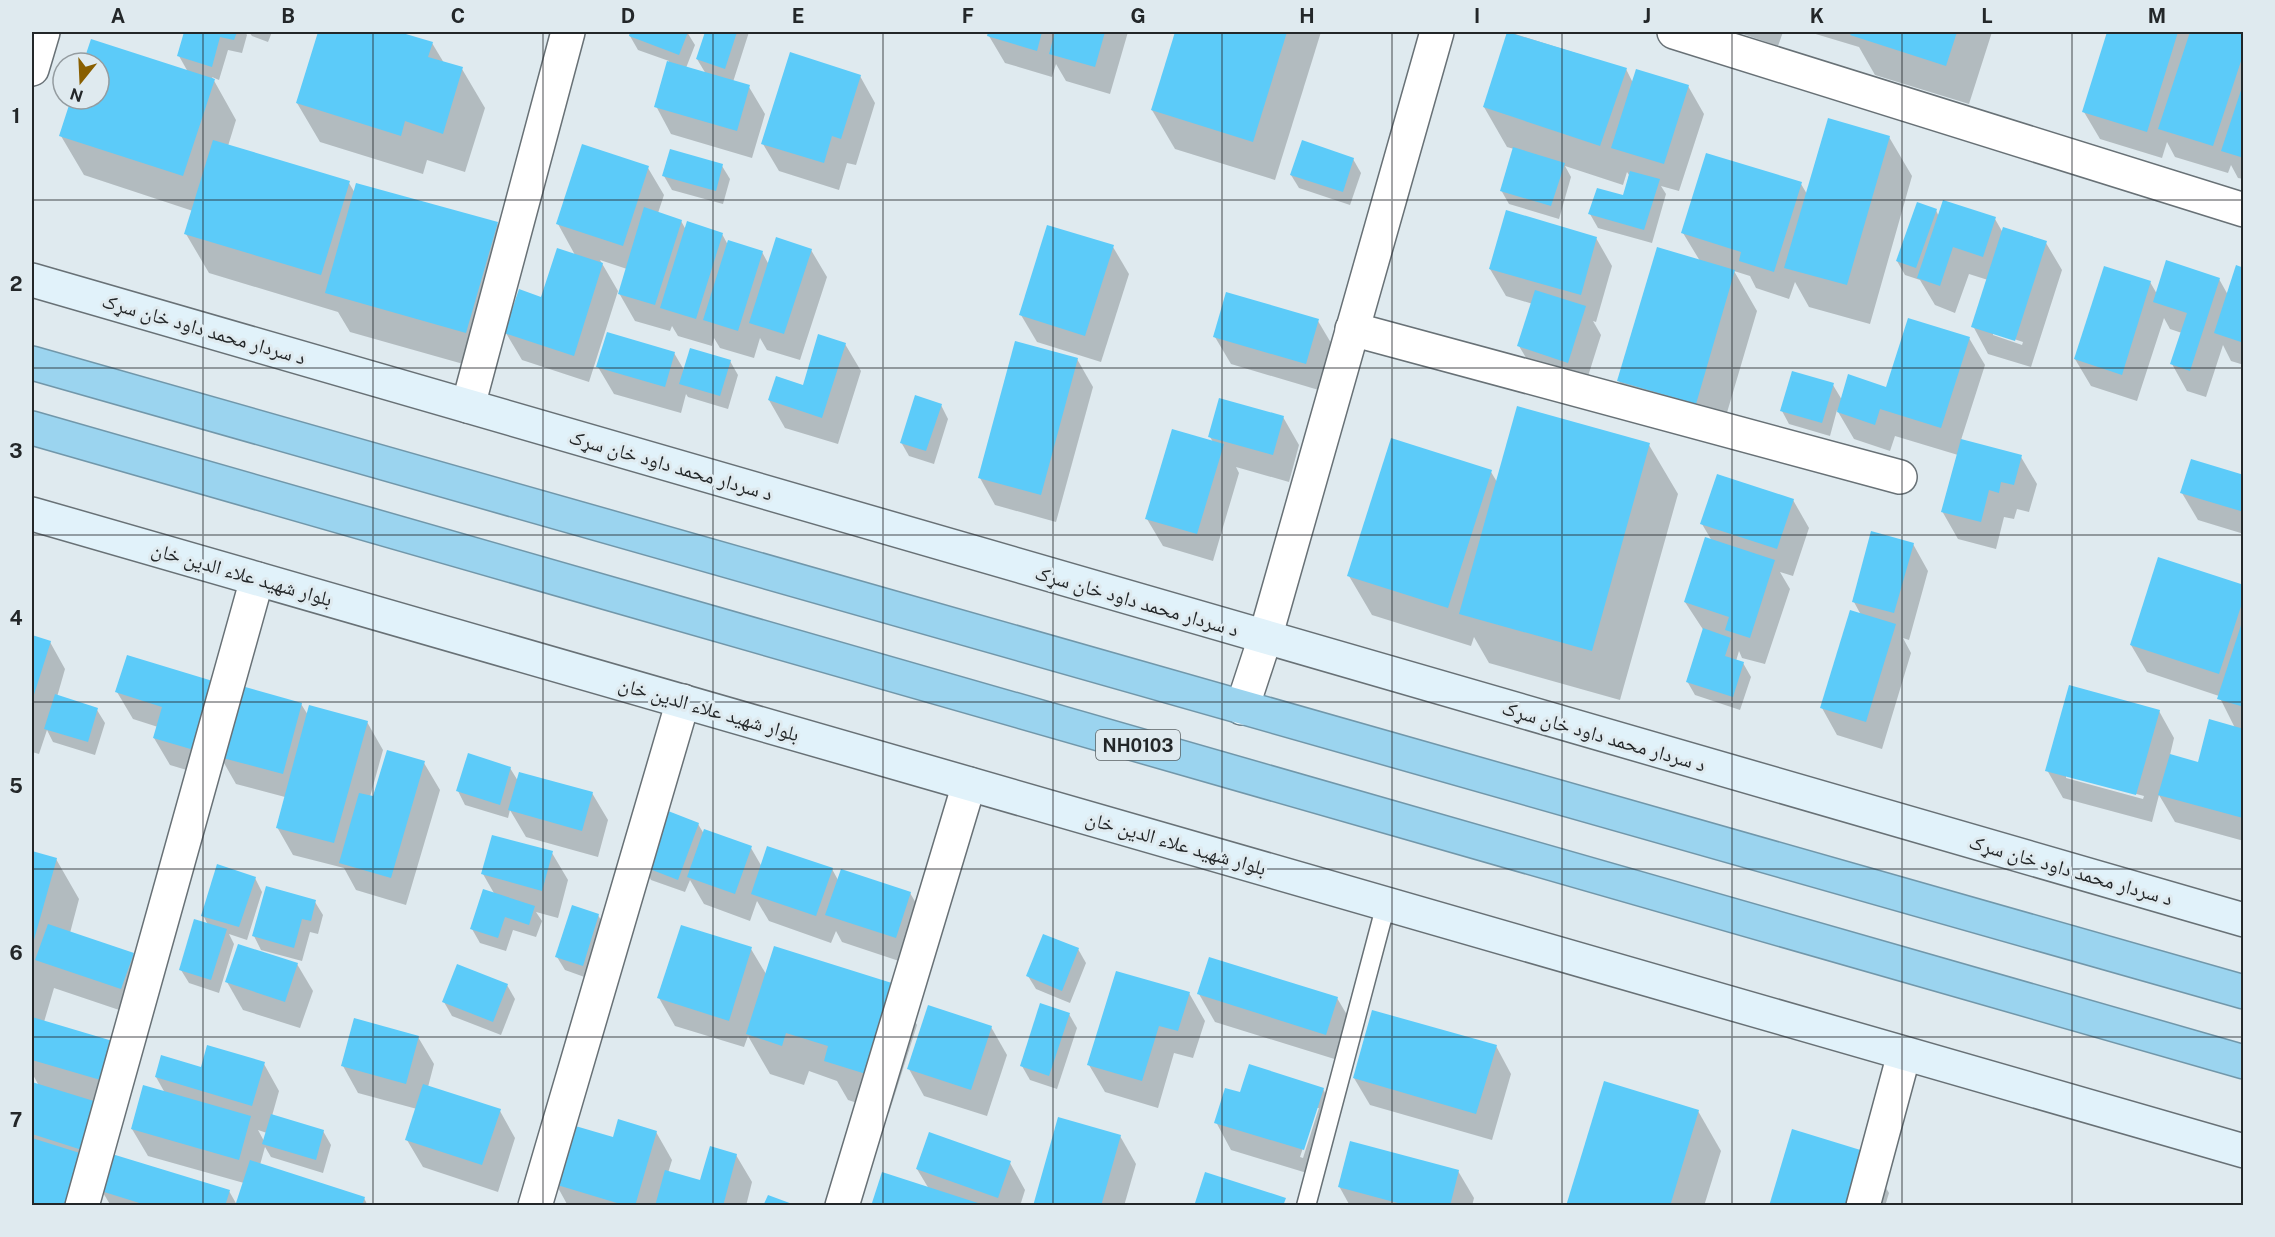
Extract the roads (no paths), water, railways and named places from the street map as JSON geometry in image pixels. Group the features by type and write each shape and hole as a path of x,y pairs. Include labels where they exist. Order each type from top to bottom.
{"highway":[{"path":"32,363 2244,992"},
{"name":"NH0103","path":"32,428 2244,1062"}],"street":[{"path":"32,69 43,32"},
{"path":"468,406 568,32"},
{"path":"1242,708 1265,638 1437,32"},
{"path":"1674,32 2244,210"},
{"name":"د سردار محمد داود خان سړک","path":"32,280 2244,920"},
{"path":"1352,329 1900,477"},
{"name":"بلوار شهید علاء الدین خان","path":"32,514 1386,904"},
{"path":"82,1206 258,579"},
{"path":"536,1206 683,701"},
{"path":"842,1206 969,784"},
{"path":"1386,904 2244,1151"},
{"path":"1863,1206 1904,1054"}],"lane":[{"path":"1306,1206 1386,904"}]}
